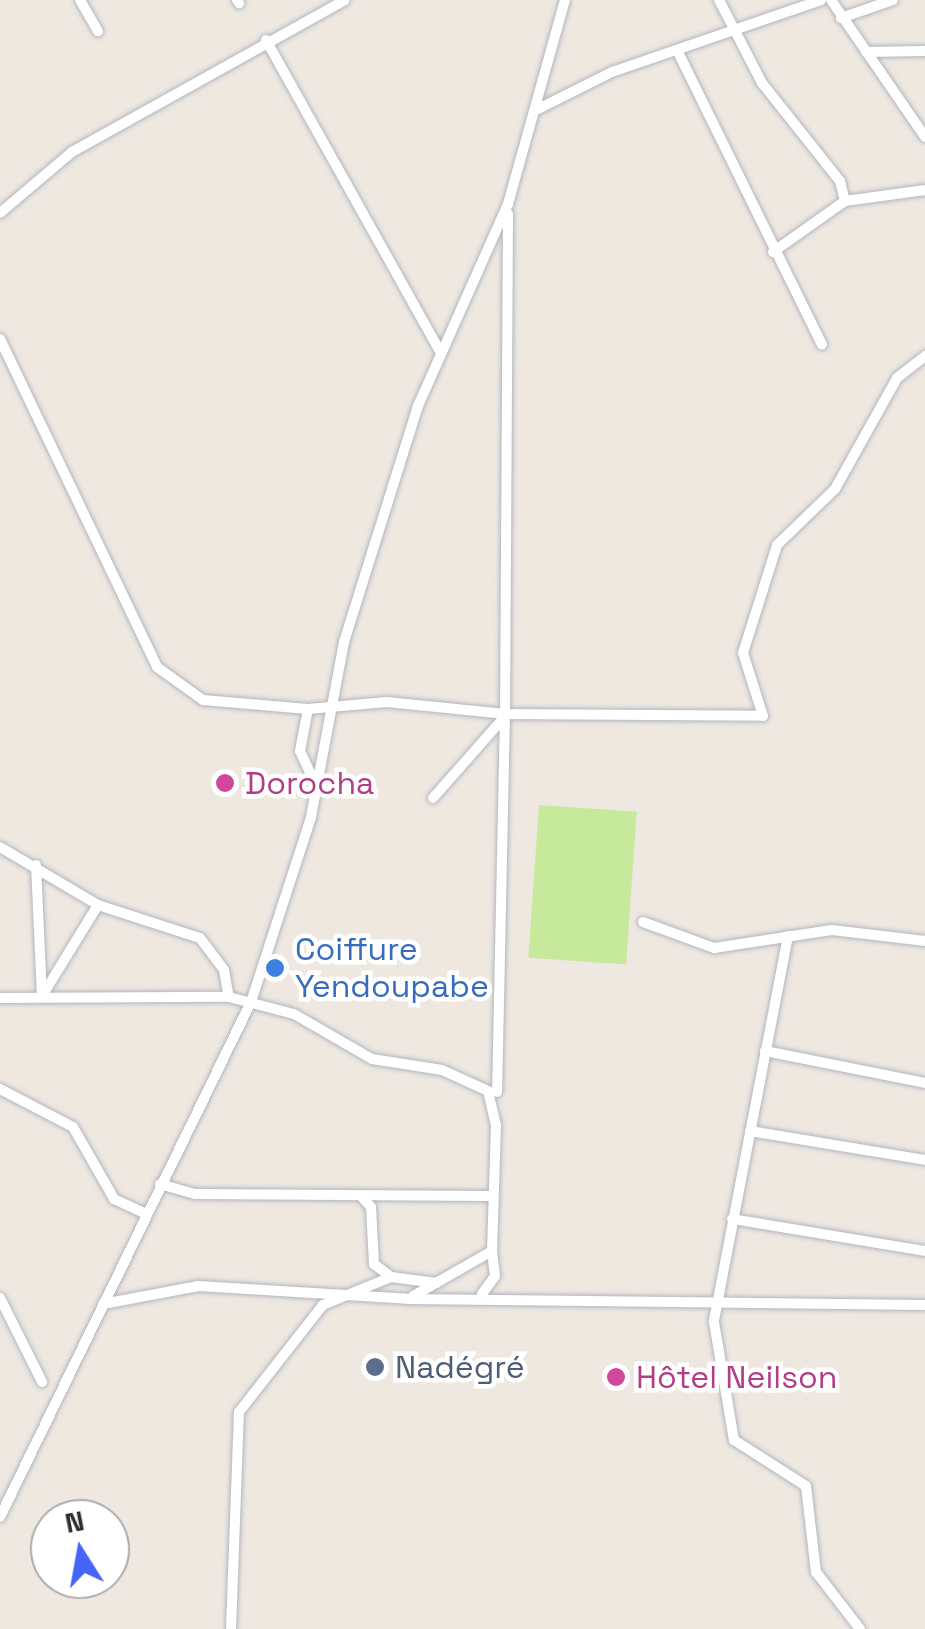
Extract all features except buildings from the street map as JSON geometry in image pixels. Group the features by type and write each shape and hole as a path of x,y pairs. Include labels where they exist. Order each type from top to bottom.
{"street":[{"path":"80,0 98,31"},
{"path":"0,213 43,170 266,40 345,0"},
{"path":"0,1517 251,1002 311,817 314,781 329,710 440,351 508,204 566,0"},
{"path":"719,0 762,84 840,181 845,201"},
{"path":"537,110 678,52 821,0"},
{"path":"831,0 925,137"},
{"path":"841,18 892,0"},
{"path":"266,40 440,351"},
{"path":"678,52 822,345"},
{"path":"866,52 925,52"},
{"path":"773,252 845,201 925,190"},
{"path":"496,1092 508,204"},
{"path":"0,338 157,667 203,700 329,710 386,702 504,714 763,716 743,653 777,545 835,490 897,378 925,356"},
{"path":"308,709 300,751 314,781"},
{"path":"433,798 490,744 504,714"},
{"path":"0,848 98,905 200,938 224,970 228,997"},
{"path":"36,866 42,996"},
{"path":"42,996 98,905"},
{"path":"643,922 714,948 832,930 925,941"},
{"path":"788,936 716,1303 734,1440 806,1486 816,1572 860,1629"},
{"path":"0,998 228,997 294,1014 372,1058 442,1070 488,1091 496,1125 490,1196 496,1276 482,1294"},
{"path":"766,1051 925,1083"},
{"path":"0,1089 73,1126 114,1198 146,1214"},
{"path":"750,1131 925,1160"},
{"path":"160,1184 196,1194 490,1196"},
{"path":"361,1196 371,1207 367,1244 390,1277"},
{"path":"732,1219 925,1251"},
{"path":"408,1298 492,1251"},
{"path":"231,1629 239,1412 324,1305 390,1277 438,1283"},
{"path":"103,1304 198,1286 408,1298 482,1294 716,1303 925,1305"},
{"path":"0,1298 42,1382"}],"green space":[{"path":"539,805 637,812 626,964 528,958"}],"place":[{"name":"Dorocha","path":"225,783"},
{"name":"Coiffure Yendoupabe","path":"275,968"},
{"name":"Nadégré","path":"375,1367"},
{"name":"Hôtel Neilson","path":"616,1377"}]}
